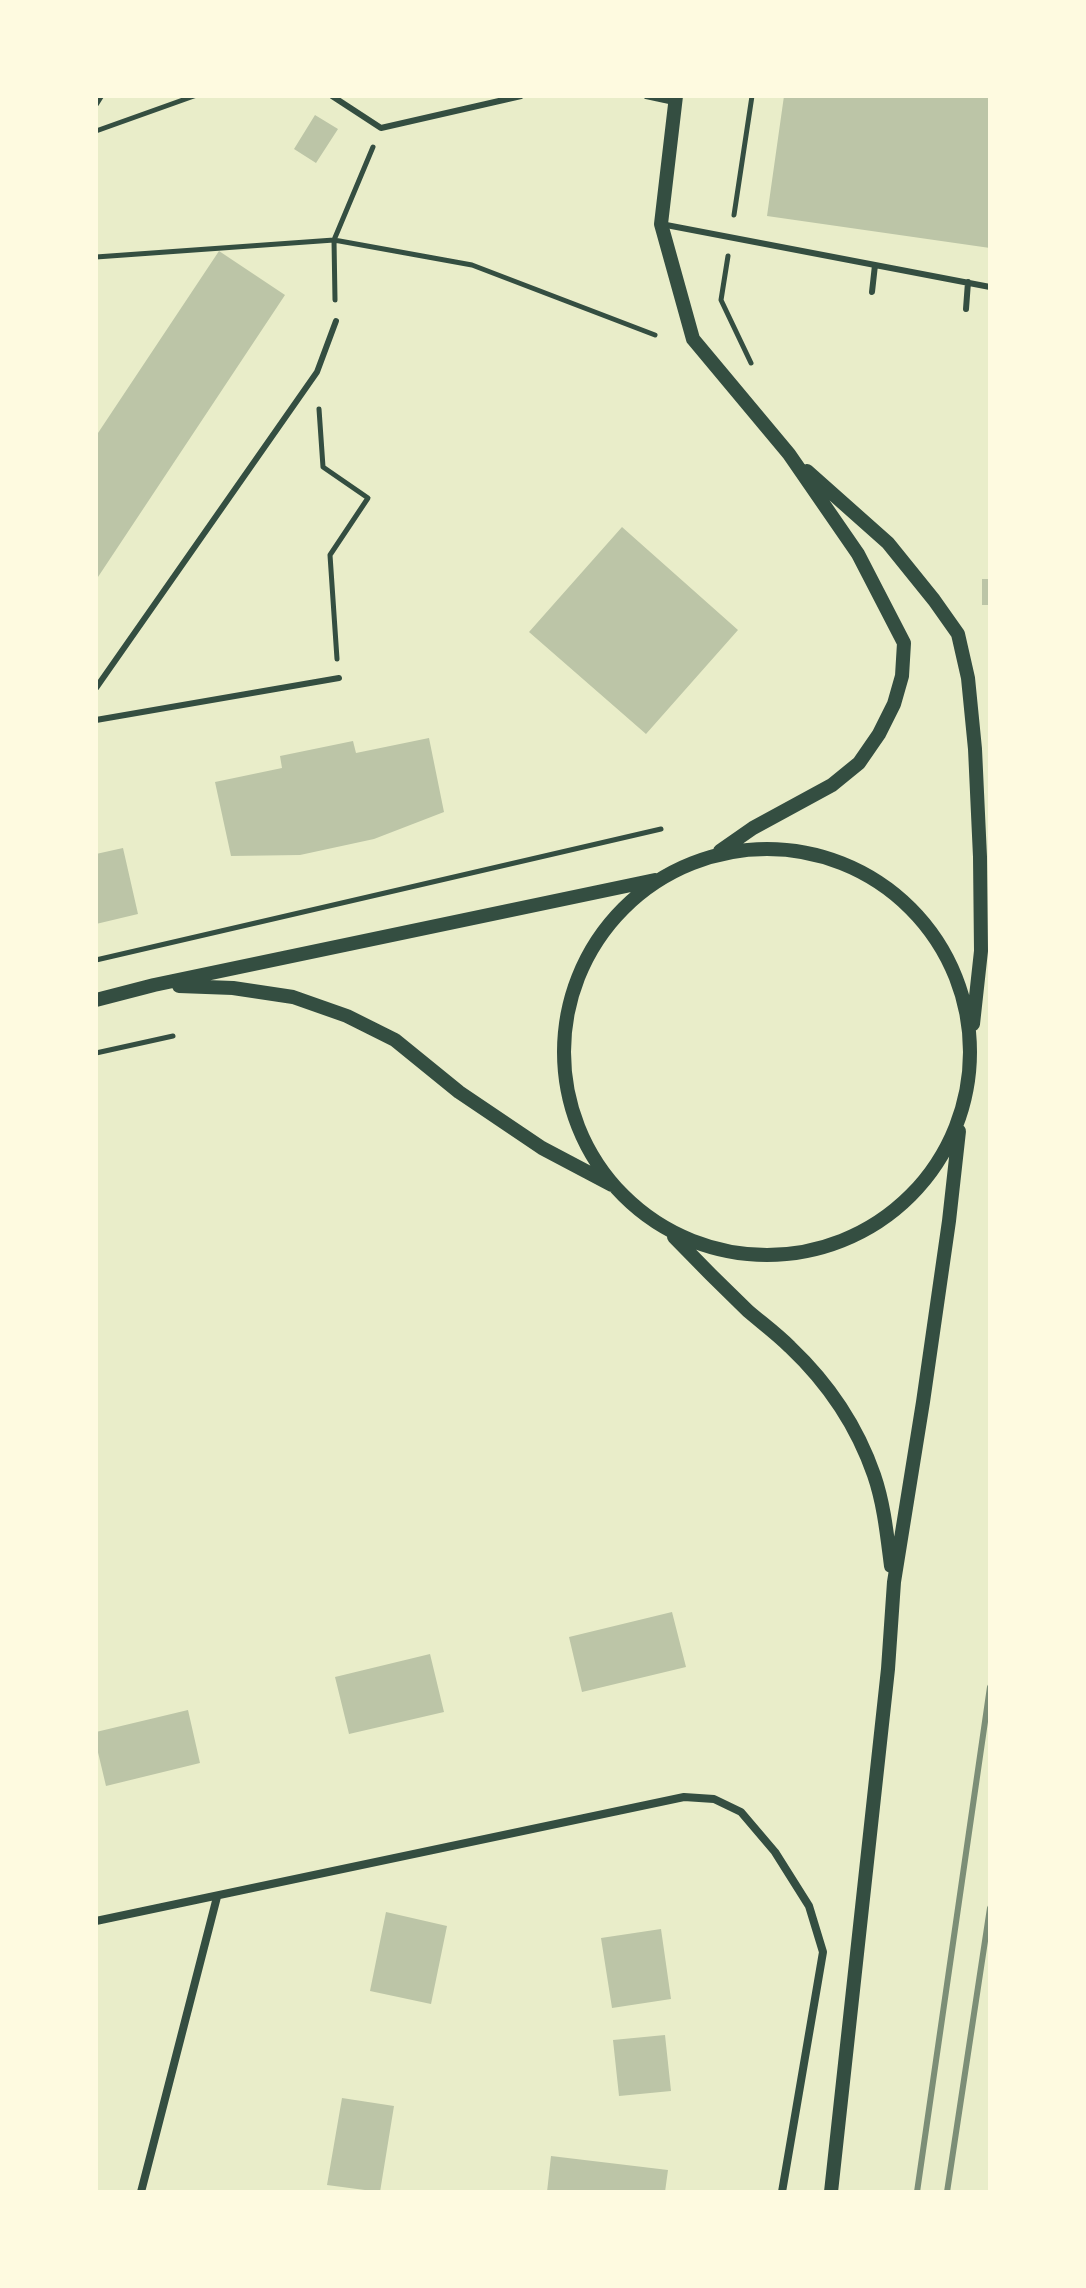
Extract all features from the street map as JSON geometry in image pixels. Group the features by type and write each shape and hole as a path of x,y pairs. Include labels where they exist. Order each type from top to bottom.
{"street":[{"path":"675,99 661,224 693,339 789,454 858,554 904,643 902,676 894,704 859,763 832,785 795,803 712,856"},
{"path":"789,454 888,543 958,634 968,678 980,857 981,951 969,1080 961,1115 930,1357 894,1582 888,1669 831,2192"},
{"path":"894,1582 874,1476 842,1407 790,1346 749,1311 667,1231 616,1188 595,1160 579,1128 572,1105 564,1059 566,1023 574,988 588,956 600,936 631,900 660,879 691,863 760,848 796,850 830,858 863,872 893,891 919,915 940,943 956,975 966,1009 971,1045"},
{"path":"96,1000 154,985 660,879"},
{"path":"154,985 233,988 293,997 347,1016 395,1040 459,1092 542,1148 616,1188"},
{"path":"667,1231 705,1246 739,1253 775,1255 810,1251 844,1240 876,1224 904,1203 920,1186 947,1147 961,1115"},
{"path":"96,1921 684,1797 714,1799 741,1812 775,1852 809,1906 823,1952 782,2192"},
{"path":"141,2192 217,1897"}],"lane":[{"path":"96,104 101,96"},
{"path":"332,96 381,128 521,96"},
{"path":"646,96 675,99"},
{"path":"661,224 990,287"},
{"path":"872,292 875,265"},
{"path":"966,309 968,282"},
{"path":"96,688 317,372 336,321"},
{"path":"96,720 339,678"}],"path":[{"path":"96,131 194,96"},
{"path":"752,96 721,300 752,367"},
{"path":"336,321 334,240 381,128"},
{"path":"96,257 334,240 472,265 655,335"},
{"path":"317,372 323,467 368,498 330,555 339,678"},
{"path":"96,960 661,829"},
{"path":"96,1053 173,1036"}],"building":[{"path":"784,96 990,96 990,248 767,216"},
{"path":"315,115 338,129 316,163 294,149"},
{"path":"219,251 285,295 96,580 96,436"},
{"path":"622,527 738,630 646,734 529,632"},
{"path":"982,579 990,579 990,605 982,605"},
{"path":"429,738 444,812 374,839 300,855 231,856 215,782 282,768 280,756 353,741 356,753"},
{"path":"123,848 138,914 96,924 96,854"},
{"path":"672,1612 686,1667 582,1692 569,1637"},
{"path":"430,1654 444,1712 349,1734 335,1677"},
{"path":"188,1710 200,1763 106,1786 96,1732"},
{"path":"386,1912 447,1926 431,2004 370,1991"},
{"path":"661,1929 671,1999 612,2008 601,1938"},
{"path":"665,2035 671,2091 619,2096 613,2040"},
{"path":"342,2098 394,2106 380,2192 327,2185"},
{"path":"551,2156 668,2170 665,2192 547,2192"}],"railway":[{"path":"917,2192 990,1687"},
{"path":"947,2192 990,1908"}]}
